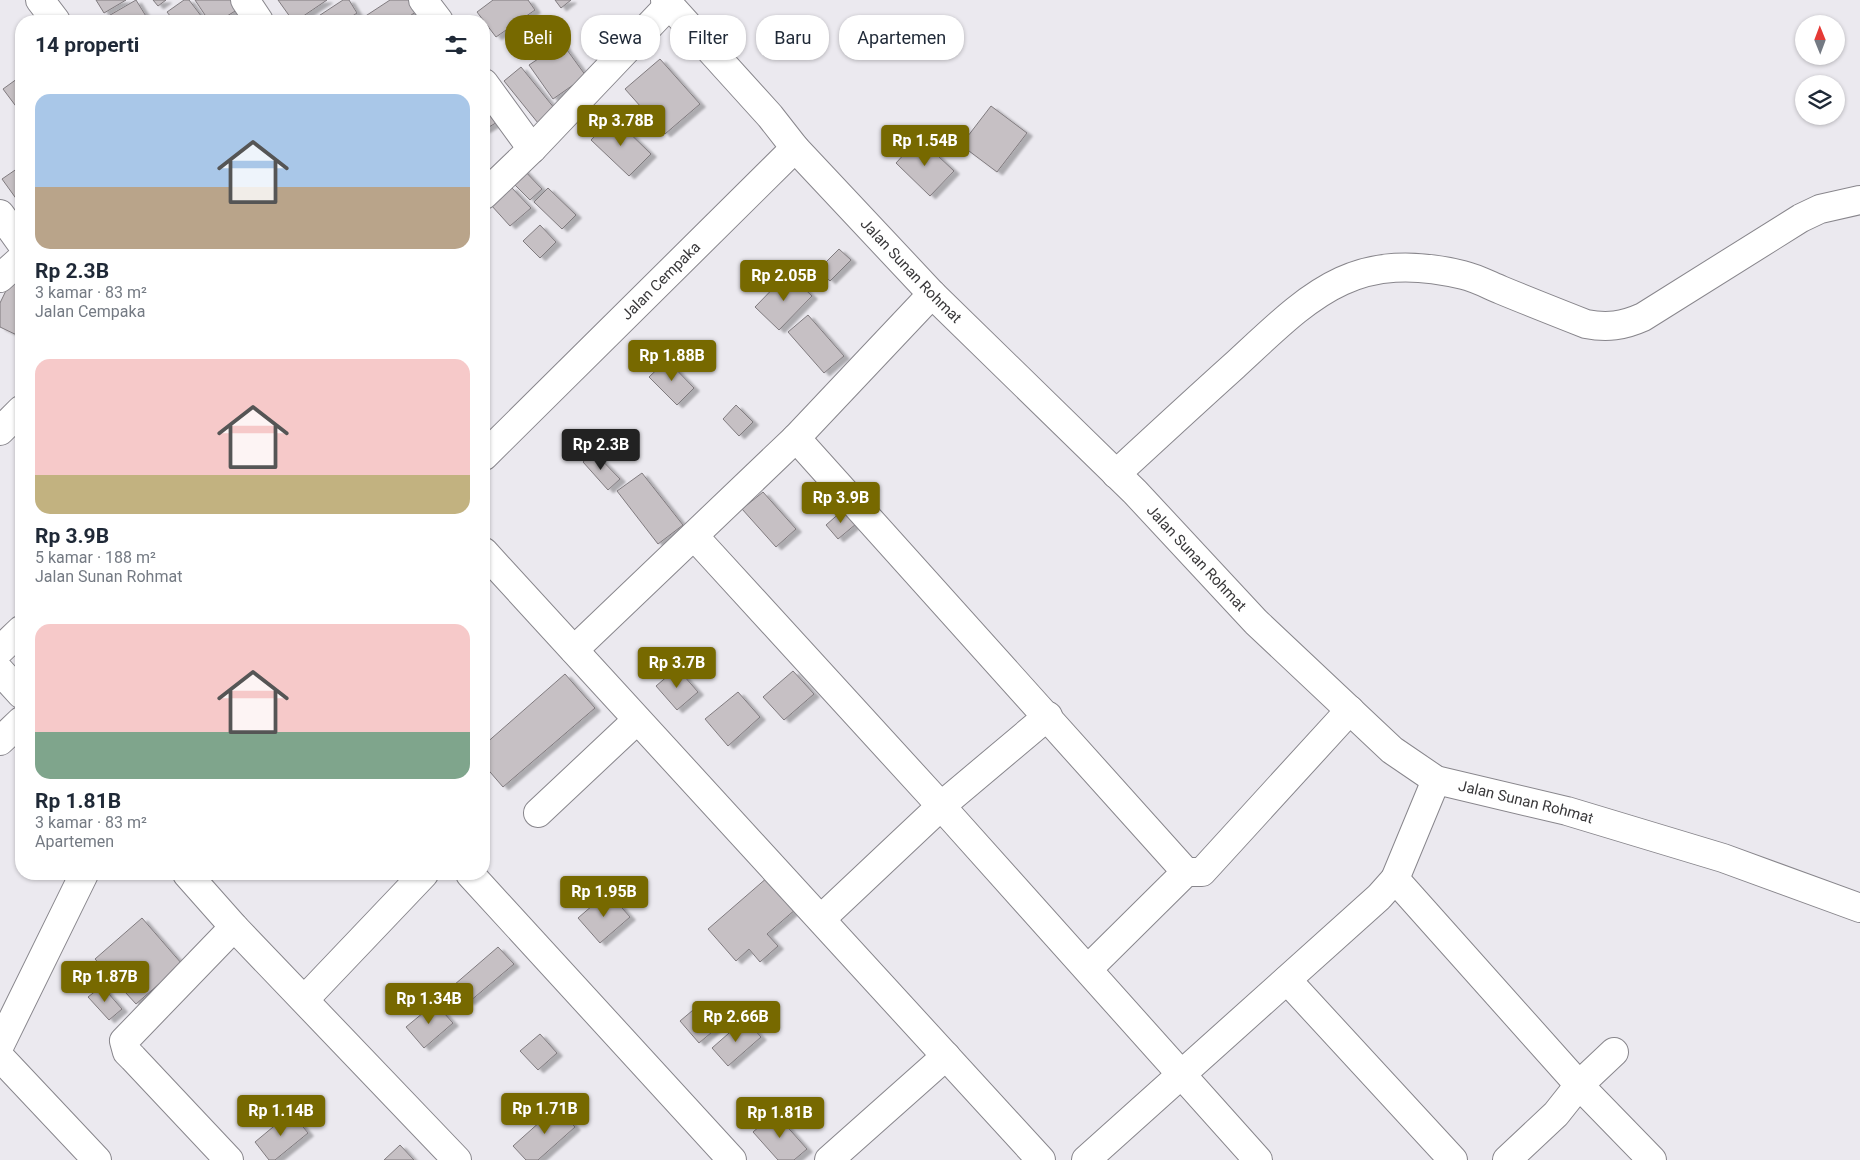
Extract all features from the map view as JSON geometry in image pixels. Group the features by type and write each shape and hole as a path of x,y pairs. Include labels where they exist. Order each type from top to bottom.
{"street":[{"path":"40,0 51,15"},
{"path":"245,0 255,15"},
{"path":"423,0 434,15"},
{"path":"490,189 532,149 666,3"},
{"name":"Jalan Sunan Rohmat","path":"666,3 770,116 795,148 932,294 1208,567 1256,622 1392,750 1436,780 1567,811 1723,858 1860,908"},
{"path":"490,91 532,149"},
{"name":"Jalan Cempaka","path":"490,450 795,148"},
{"path":"1116,474 1281,321 1320,291 1342,280 1365,272 1393,268 1422,268 1464,275 1586,324 1603,327 1626,325 1643,317 1802,218 1820,209 1860,200"},
{"path":"0,214 15,235"},
{"path":"0,278 15,264"},
{"path":"574,650 796,438 932,294"},
{"path":"0,430 15,416"},
{"path":"796,438 1048,716 1186,872"},
{"path":"694,536 941,806 1258,1160"},
{"path":"490,559 1042,1160"},
{"path":"0,650 15,636"},
{"path":"0,671 15,687"},
{"path":"1088,969 1186,872 1202,872 1350,710"},
{"path":"820,919 941,806 1048,716"},
{"path":"538,813 638,720"},
{"path":"0,741 15,727"},
{"path":"1086,1160 1380,897 1395,879 1436,780"},
{"path":"1395,879 1579,1085 1652,1160"},
{"path":"0,1044 81,880"},
{"path":"192,880 234,927 456,1160"},
{"path":"305,1000 418,880"},
{"path":"475,880 732,1160"},
{"path":"229,1160 127,1052 124,1040 234,927"},
{"path":"1287,980 1453,1160"},
{"path":"1507,1160 1556,1114 1579,1085 1614,1052"},
{"path":"831,1159 946,1056"},
{"path":"0,1058 97,1160"}],"building":[{"path":"96,0 126,0 104,13"},
{"path":"136,0 145,15 110,15"},
{"path":"153,0 166,0 158,6"},
{"path":"184,0 189,0 200,15 169,15 167,12"},
{"path":"195,0 235,0 240,8 229,15 205,15"},
{"path":"278,0 327,0 305,15 289,15"},
{"path":"343,0 349,0 357,13 354,15 320,15"},
{"path":"390,0 415,0 421,8 411,15 367,15"},
{"path":"493,0 528,0 535,10 528,15 505,15 505,31 496,37 490,29 490,15 479,15 477,12"},
{"path":"555,0 571,0 561,8"},
{"path":"571,55 586,76 553,99 529,65 536,60 571,60"},
{"path":"660,59 700,104 665,134 625,89"},
{"path":"521,67 555,109 538,123 504,81"},
{"path":"15,80 15,105 3,89"},
{"path":"991,106 1027,133 997,172 961,145"},
{"path":"490,108 499,121 490,126"},
{"path":"613,117 651,154 629,176 591,140"},
{"path":"919,138 954,171 930,196 896,163"},
{"path":"521,167 542,189 530,200 509,179"},
{"path":"15,170 15,197 2,179"},
{"path":"511,187 531,208 510,226 491,205"},
{"path":"548,188 576,215 562,229 534,202"},
{"path":"540,225 556,242 540,258 523,241"},
{"path":"839,249 851,260 830,281 818,270"},
{"path":"788,273 812,296 779,330 755,307"},
{"path":"15,274 15,334 0,327 0,303"},
{"path":"808,315 844,356 824,373 788,332"},
{"path":"667,360 694,388 677,405 649,377"},
{"path":"736,405 753,422 739,436 723,419"},
{"path":"594,452 620,479 608,490 583,462"},
{"path":"642,473 683,525 658,544 617,491"},
{"path":"763,492 796,529 776,547 742,509"},
{"path":"843,510 856,524 838,539 826,525"},
{"path":"677,668 698,692 677,710 656,686"},
{"path":"793,671 814,694 784,720 763,697"},
{"path":"565,674 595,708 503,787 490,772 490,740"},
{"path":"738,692 760,717 728,746 705,719"},
{"path":"768,877 796,909 767,934 778,946 760,962 749,949 736,961 708,929"},
{"path":"608,892 630,917 600,943 578,918"},
{"path":"142,918 182,964 136,1004 95,959"},
{"path":"498,947 514,964 469,1002 454,985"},
{"path":"102,986 122,1009 109,1020 88,997"},
{"path":"435,1003 453,1023 424,1048 406,1027"},
{"path":"699,1005 718,1027 699,1043 680,1021"},
{"path":"745,1019 761,1037 728,1066 712,1048"},
{"path":"540,1034 557,1053 538,1070 520,1051"},
{"path":"561,1103 569,1112 565,1116 575,1127 538,1160 526,1160 513,1146"},
{"path":"291,1112 308,1133 275,1160 269,1160 255,1142"},
{"path":"775,1113 807,1149 794,1160 778,1160 753,1132"},
{"path":"400,1145 414,1160 384,1160"}]}
